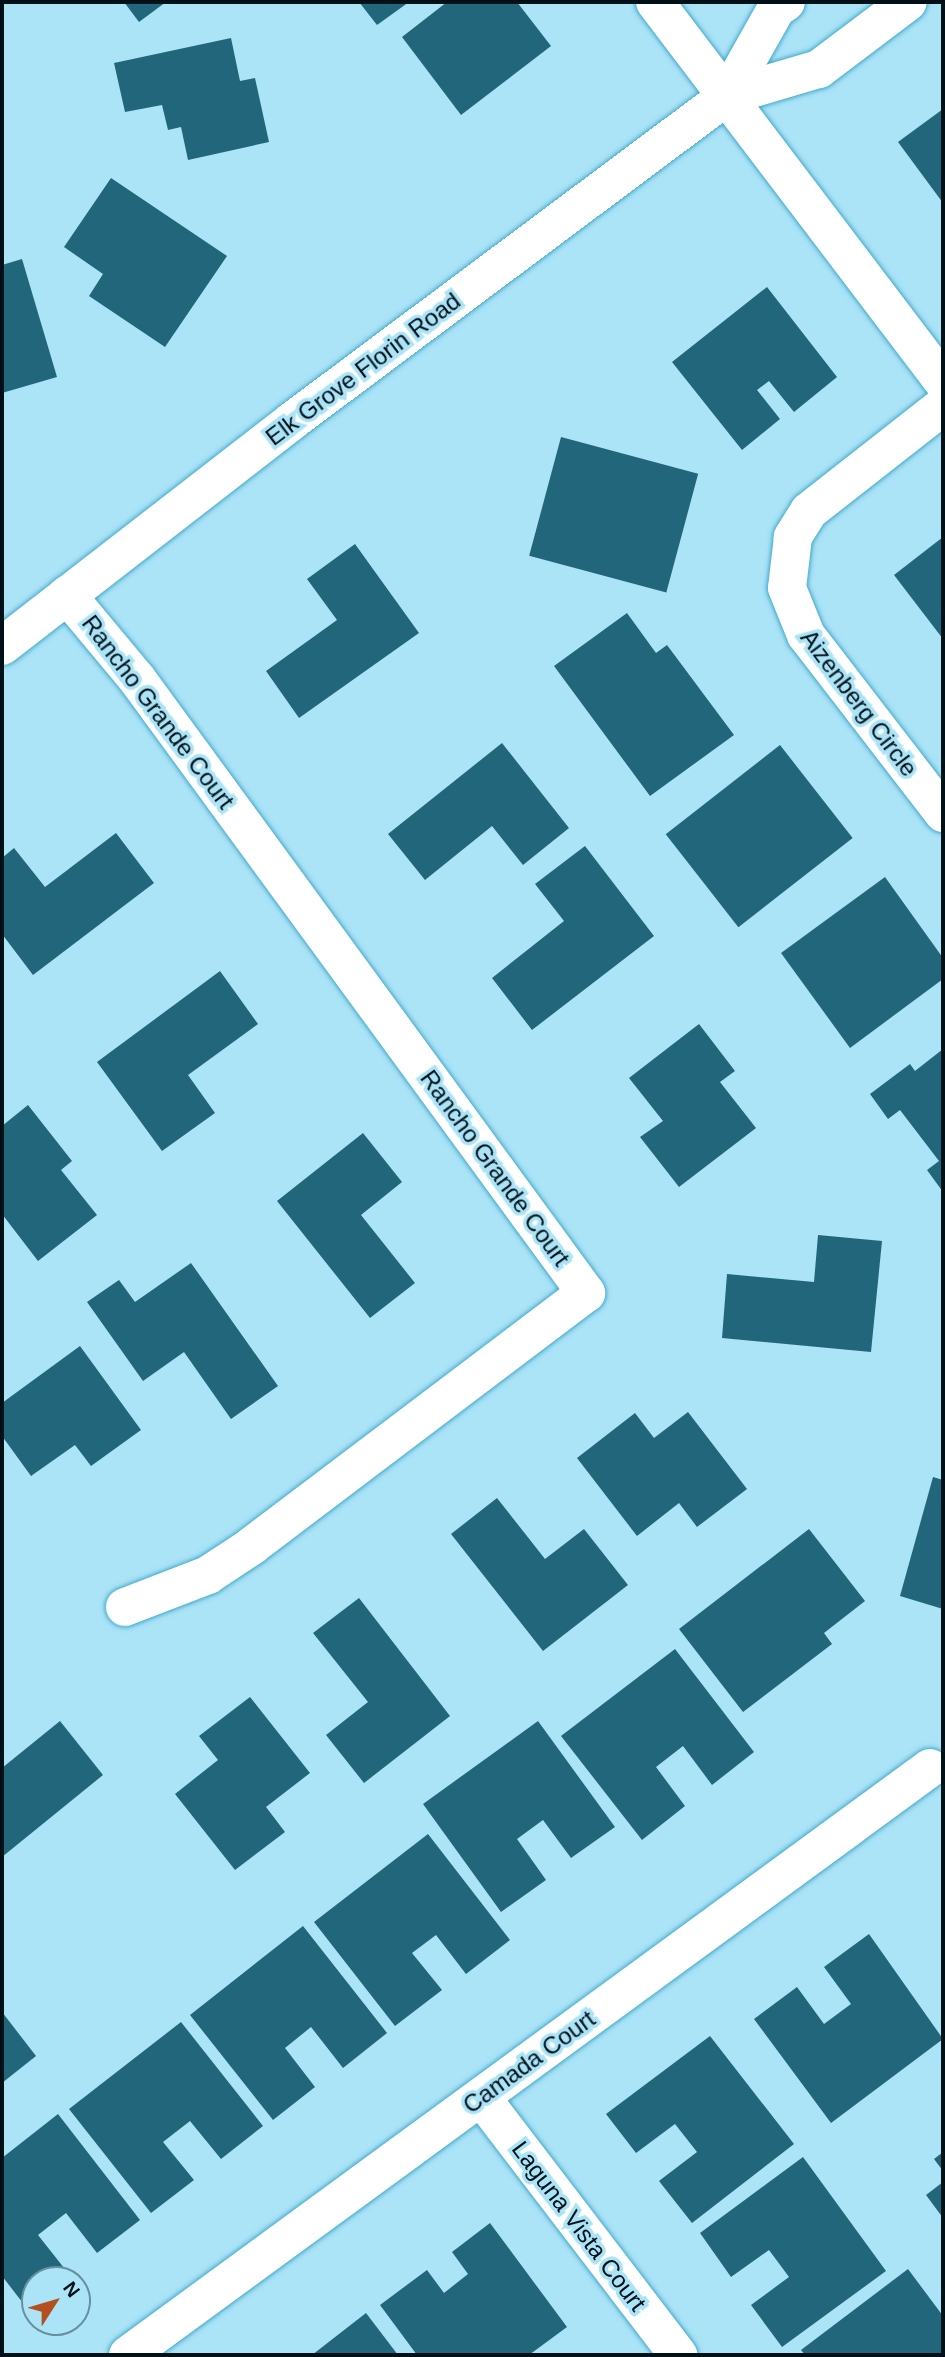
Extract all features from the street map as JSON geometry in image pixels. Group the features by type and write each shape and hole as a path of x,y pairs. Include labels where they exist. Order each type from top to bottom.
{"street":[{"path":"655,2 943,380"},
{"name":"Elk Grove Florin Road","path":"727,96 776,9 786,2"},
{"name":"Elk Grove Florin Road","path":"2,646 727,96 819,69 908,2"},
{"name":"Aizenberg Circle","path":"943,406 809,510 793,537 787,575 793,613 806,635 943,813"},
{"name":"Rancho Grande Court","path":"67,595 137,679 586,1293 252,1546 208,1575 125,1607"},
{"name":"Camada Court","path":"128,2355 930,1768"},
{"name":"Laguna Vista Court","path":"481,2097 678,2355"}],"building":[{"path":"124,2 166,2 139,22"},
{"path":"359,2 409,2 377,25"},
{"path":"447,2 517,2 551,46 461,115 402,37"},
{"path":"231,38 240,81 255,78 269,142 188,160 181,127 168,130 162,105 125,112 114,63"},
{"path":"943,109 943,203 898,142"},
{"path":"111,178 227,256 165,347 89,296 103,274 64,247"},
{"path":"22,259 57,377 2,393 2,265"},
{"path":"767,287 837,377 794,412 769,381 757,390 780,419 742,450 672,362"},
{"path":"561,437 698,474 666,593 529,556"},
{"path":"943,537 943,639 894,575"},
{"path":"355,544 419,633 299,718 266,671 337,620 307,579"},
{"path":"627,613 656,653 667,645 734,735 650,796 554,666"},
{"path":"502,743 569,828 523,865 492,826 425,880 388,834"},
{"path":"780,745 853,838 738,927 666,834"},
{"path":"116,833 154,883 33,975 2,934 2,858 14,848 45,887"},
{"path":"585,846 654,936 532,1030 492,978 564,921 535,884"},
{"path":"885,877 943,958 943,979 850,1048 781,953"},
{"path":"220,971 258,1024 188,1075 215,1113 162,1151 97,1062"},
{"path":"699,1024 735,1071 720,1082 756,1128 679,1187 640,1137 663,1121 629,1078"},
{"path":"943,1049 943,1192 927,1170 939,1161 900,1110 888,1119 870,1094 910,1064 915,1071"},
{"path":"28,1105 72,1161 61,1170 97,1215 38,1261 2,1214 2,1126"},
{"path":"363,1133 402,1182 361,1215 415,1283 370,1318 277,1201"},
{"path":"818,1235 882,1241 871,1352 722,1338 727,1274 814,1282"},
{"path":"191,1263 278,1386 231,1419 184,1352 143,1381 87,1302 119,1280 135,1302"},
{"path":"80,1346 141,1430 91,1466 75,1445 31,1476 2,1436 2,1403"},
{"path":"688,1412 747,1489 697,1527 679,1503 637,1536 577,1458 635,1413 654,1438"},
{"path":"933,1477 943,1480 943,1609 900,1596"},
{"path":"497,1498 545,1559 584,1529 628,1585 543,1651 451,1534"},
{"path":"809,1529 865,1601 824,1633 832,1644 743,1712 679,1629"},
{"path":"359,1598 450,1716 364,1783 326,1735 368,1702 313,1633"},
{"path":"675,1649 754,1752 712,1785 683,1746 656,1767 685,1806 642,1840 561,1736"},
{"path":"250,1697 310,1773 266,1807 285,1832 235,1870 175,1794 218,1760 199,1736"},
{"path":"60,1721 103,1775 2,1857 2,1768"},
{"path":"538,1721 615,1827 571,1858 543,1820 517,1839 546,1880 501,1912 423,1804"},
{"path":"428,1834 510,1940 466,1974 436,1935 412,1953 442,1990 395,2026 314,1922"},
{"path":"303,1926 387,2033 343,2068 311,2027 285,2048 315,2087 273,2120 190,2015"},
{"path":"869,1934 943,2039 831,2123 754,2019 797,1987 824,2024 851,2004 824,1967"},
{"path":"2,2012 36,2056 2,2083"},
{"path":"181,2022 263,2126 221,2159 190,2121 163,2142 194,2180 151,2213 69,2109"},
{"path":"710,2036 794,2144 692,2223 659,2181 697,2152 675,2124 636,2153 606,2114"},
{"path":"58,2114 140,2220 97,2253 66,2213 38,2235 62,2266 21,2266 21,2301 2,2276 2,2158"},
{"path":"943,2152 943,2171 934,2159"},
{"path":"803,2157 886,2271 782,2347 751,2305 789,2277 769,2250 731,2277 700,2233"},
{"path":"943,2182 943,2218 926,2195"},
{"path":"490,2223 567,2327 529,2355 417,2355 380,2305 427,2270 444,2293 468,2274 452,2252"},
{"path":"908,2269 943,2316 943,2355 805,2355 801,2350"},
{"path":"366,2313 398,2355 312,2355"}]}
